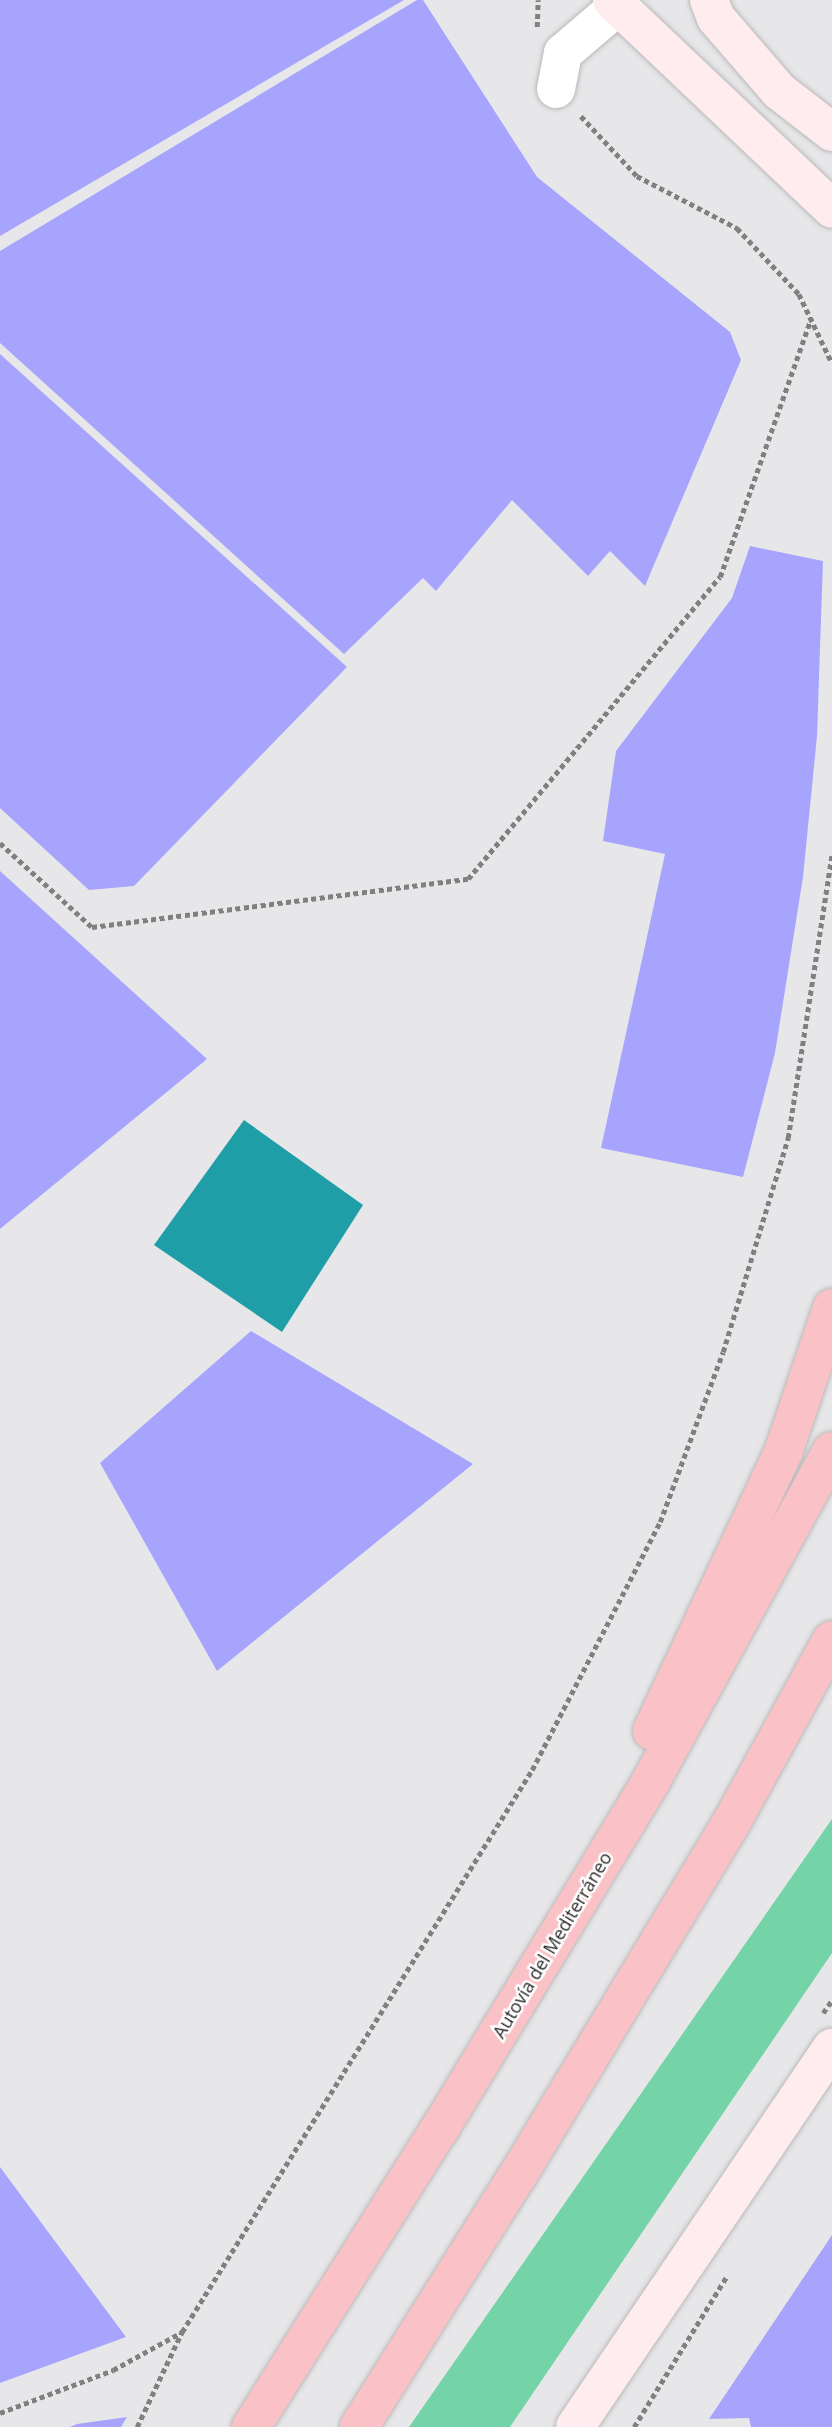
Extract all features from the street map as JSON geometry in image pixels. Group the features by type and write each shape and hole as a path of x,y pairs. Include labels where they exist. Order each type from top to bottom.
{"highway":[{"path":"526,1988 641,1755 784,1450 832,1308"},
{"name":"Autovía del Mediterráneo","path":"251,2427 442,2127 651,1781 832,1451"},
{"path":"359,2427 518,2175 729,1827 832,1640"},
{"path":"729,1827 832,1681"}],"street":[{"path":"709,0 716,18 779,91 832,132"},
{"path":"556,89 563,53 615,3 832,209"},
{"path":"575,2427 832,2048"}],"path":[{"path":"538,0 538,38"},
{"path":"556,89 637,176 737,228 799,294 832,363"},
{"path":"0,843 92,927 467,879 720,577 811,318"},
{"path":"137,2427 182,2332 532,1770 660,1522 723,1352 788,1138 832,854"},
{"path":"634,2427 734,2263"},
{"path":"0,2413 113,2370 182,2332"}],"green space":[{"path":"832,1819 832,1953 510,2427 409,2427"}],"water":[{"path":"244,1120 363,1205 282,1332 154,1245"}],"building":[{"path":"0,0 404,0 0,236"},
{"path":"417,0 423,0 537,177 730,332 741,360 645,586 610,551 588,576 512,500 436,591 423,578 344,654 0,343 0,251"},
{"path":"0,354 347,667 134,886 89,890 0,808"},
{"path":"750,546 823,561 817,736 803,877 775,1053 743,1177 601,1148 665,854 603,841 616,751 732,598"},
{"path":"0,871 207,1059 0,1229"},
{"path":"251,1331 473,1464 217,1671 100,1463"},
{"path":"0,2167 126,2337 0,2383"},
{"path":"832,2235 832,2427 751,2427 749,2418 709,2419"},
{"path":"127,2417 121,2427 70,2427 77,2424"}]}
